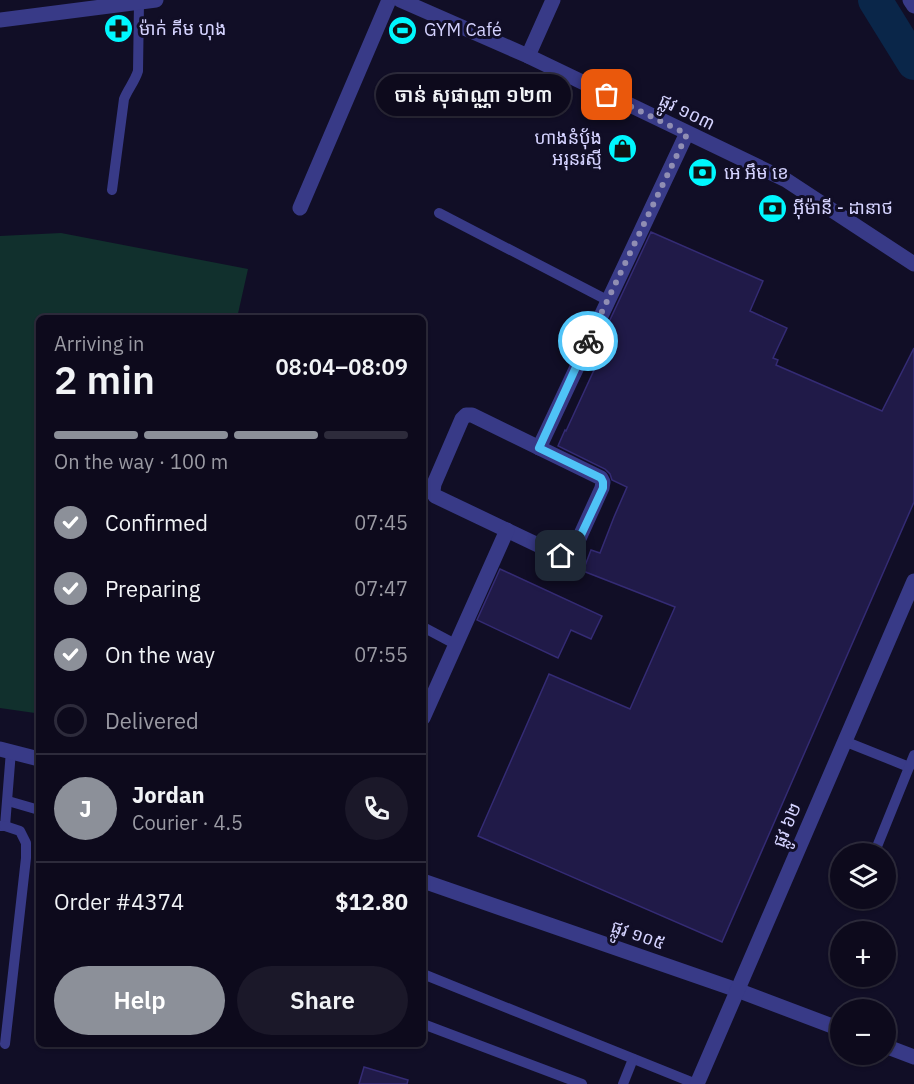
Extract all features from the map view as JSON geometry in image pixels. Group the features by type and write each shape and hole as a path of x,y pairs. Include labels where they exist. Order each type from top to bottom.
{"street":[{"path":"0,20 156,0"},
{"path":"300,208 389,0"},
{"name":"ផ្លូវ ១០៣","path":"400,0 528,56 786,180 914,264"},
{"path":"528,56 553,0"},
{"path":"911,0 914,6"},
{"path":"539,448 687,134"},
{"path":"466,415 472,415 539,448 601,478 603,482 603,488 572,554 567,558 435,496 432,491 462,418 466,415"},
{"path":"426,711 507,530"},
{"name":"ផ្លូវ ៦២","path":"697,1084 914,581"},
{"path":"6,750 36,758"},
{"name":"ផ្លូវ ១០៥","path":"426,882 737,990 830,1025"},
{"path":"896,1050 914,1057"}],"lane":[{"path":"112,190 124,99 138,71 139,2"},
{"path":"439,213 607,300"},
{"path":"426,629 455,644"},
{"path":"844,741 909,767"},
{"path":"5,1044 26,858 26,843 20,831 3,826 8,801 6,750"},
{"path":"878,843 914,755"},
{"path":"8,801 36,809"},
{"path":"426,975 697,1084"},
{"path":"426,1025 582,1084"},
{"path":"623,1084 633,1059"}],"green space":[{"path":"61,233 248,269 238,315 36,315 35,713 0,708 0,236"}],"building":[{"path":"651,232 763,281 750,311 787,328 773,358 778,360 776,365 882,411 914,348 914,502 722,942 478,836 549,674 630,709 675,607 583,571 591,550 600,553 627,487 612,480 605,469 558,446 594,370 588,367"},
{"path":"500,569 602,616 591,639 571,630 558,658 477,620"},
{"path":"364,1067 408,1080 407,1084 359,1084"}],"waterway":[{"path":"875,0 914,63"}],"way so far":[{"path":"588,341 687,134 607,95"}],"place":[{"name":"ម៉ាក់ គីម ហុង","path":"118,29"},
{"name":"GYM Café","path":"403,30"},
{"name":"ចាន់ សុផាណ្ណា ១២៣","path":"607,95"},
{"name":"ហាងនំប៉័ង អរុនរស្មី","path":"623,148"},
{"name":"អេ អឹម ខេ","path":"703,173"},
{"name":"អ៊ីម៉ានី - ដានាថ","path":"772,208"}],"route":[{"path":"561,556 567,558 572,554 603,488 603,482 601,478 539,448 588,341"}]}
